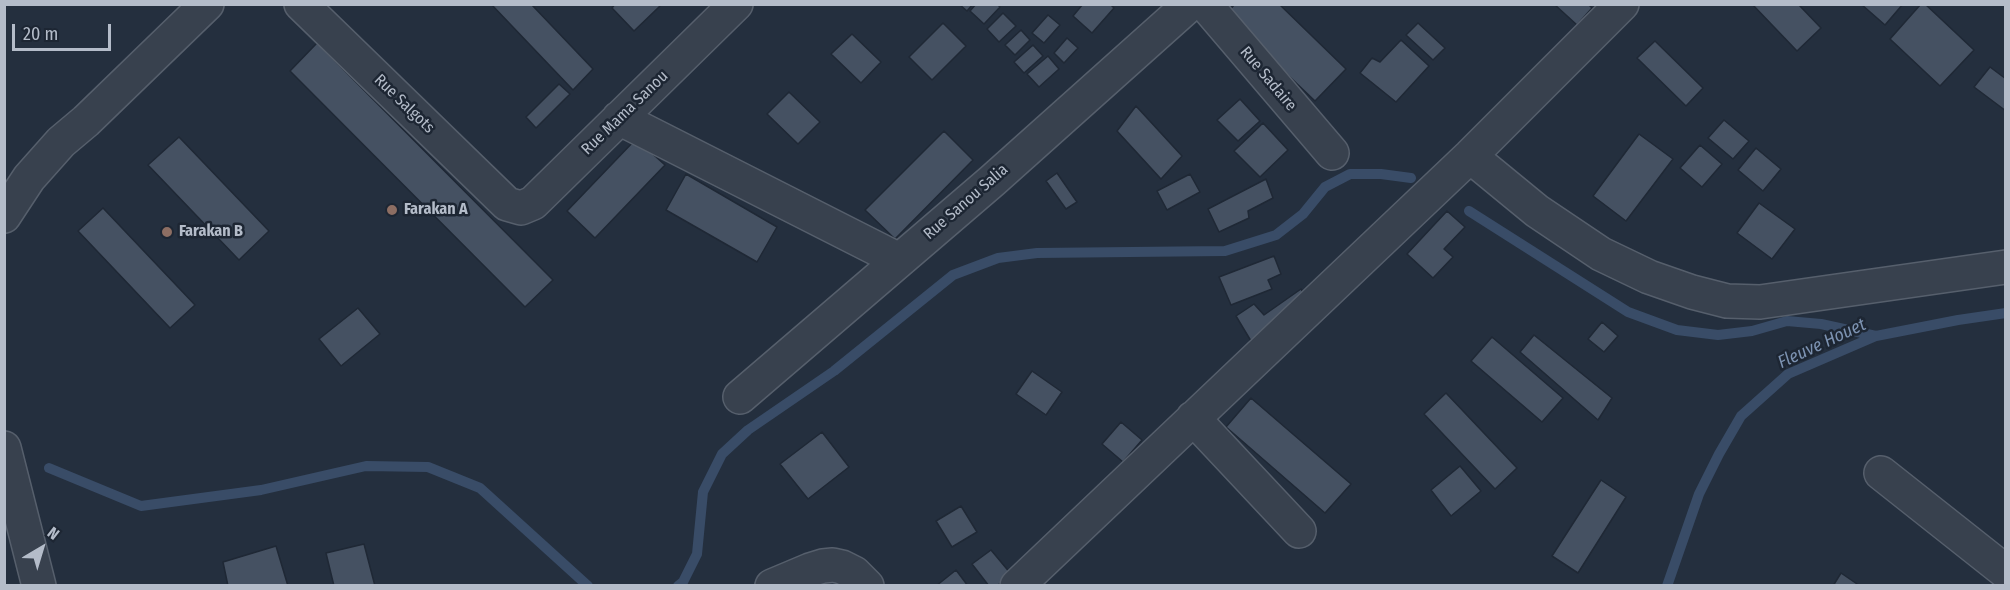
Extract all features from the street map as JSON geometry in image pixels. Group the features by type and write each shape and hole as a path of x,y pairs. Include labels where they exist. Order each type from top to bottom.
{"street":[{"path":"4,216 29,178 61,142 86,121 207,4"},
{"name":"Rue Salgots","path":"301,4 507,204"},
{"name":"Rue Mama Sanou","path":"507,204 521,208 533,203 736,4"},
{"name":"Rue Sanou Salia","path":"740,396 992,181 1190,4"},
{"name":"Rue Sadaire","path":"1205,4 1332,153"},
{"path":"1017,585 1470,156 1622,4"},
{"path":"619,118 899,260"},
{"path":"1470,156 1537,212 1601,255 1648,277 1727,301 1760,302 2006,267"},
{"path":"1193,418 1299,531"},
{"path":"4,448 26,570"},
{"path":"1881,473 2006,572"},
{"path":"772,585 810,570 832,565 854,573 867,585"}],"building":[{"path":"491,4 531,4 593,69 573,90"},
{"path":"615,4 659,4 660,6 634,31 612,8"},
{"path":"959,4 973,4 967,11"},
{"path":"976,4 997,4 1000,7 984,24 970,11"},
{"path":"1083,4 1110,4 1114,8 1092,33 1073,16"},
{"path":"1235,4 1279,4 1346,69 1315,101 1225,15"},
{"path":"1554,4 1588,4 1592,8 1577,25"},
{"path":"1752,4 1798,4 1821,28 1797,51"},
{"path":"1861,4 1903,4 1885,25"},
{"path":"1921,4 1925,4 1974,50 1940,86 1890,39"},
{"path":"1003,13 1016,26 999,42 987,29"},
{"path":"1048,15 1060,25 1044,43 1032,33"},
{"path":"943,23 966,46 932,80 909,57"},
{"path":"1418,23 1445,48 1433,60 1406,35"},
{"path":"1021,30 1030,40 1015,55 1005,45"},
{"path":"852,34 881,62 861,83 831,54"},
{"path":"1067,38 1078,48 1064,63 1054,53"},
{"path":"1401,40 1429,66 1396,102 1360,73 1372,58 1380,62"},
{"path":"1655,41 1703,88 1686,106 1637,58"},
{"path":"317,43 553,280 525,307 290,71"},
{"path":"1033,45 1043,56 1024,73 1014,62"},
{"path":"1048,56 1059,69 1039,87 1027,74"},
{"path":"1990,67 2006,79 2006,111 1974,87"},
{"path":"559,84 570,94 536,128 526,117"},
{"path":"789,92 820,122 798,144 767,114"},
{"path":"1240,99 1260,121 1238,141 1217,120"},
{"path":"1136,106 1182,156 1161,179 1117,131"},
{"path":"1724,120 1749,141 1733,159 1708,138"},
{"path":"1263,123 1288,150 1260,177 1234,151"},
{"path":"944,131 973,160 895,239 865,210"},
{"path":"1639,134 1673,159 1626,221 1593,196"},
{"path":"179,137 269,231 239,260 148,165"},
{"path":"636,139 665,165 595,238 567,211"},
{"path":"1700,145 1722,164 1702,187 1680,168"},
{"path":"1756,148 1781,169 1763,191 1738,170"},
{"path":"1057,173 1077,202 1066,209 1046,181"},
{"path":"686,174 777,227 757,262 666,210"},
{"path":"1190,174 1200,192 1167,210 1157,191"},
{"path":"1266,179 1273,198 1248,211 1249,218 1219,232 1208,209"},
{"path":"1759,203 1795,229 1772,259 1737,233"},
{"path":"103,208 195,305 170,328 78,231"},
{"path":"1447,211 1465,227 1444,249 1453,257 1433,278 1407,254"},
{"path":"1274,256 1281,274 1268,280 1272,289 1231,305 1219,277"},
{"path":"1301,289 1310,306 1254,346 1236,316 1254,304 1264,315"},
{"path":"358,308 380,334 341,366 319,339"},
{"path":"1602,322 1618,336 1604,352 1588,339"},
{"path":"1534,335 1612,398 1598,420 1520,352"},
{"path":"1492,337 1563,398 1542,422 1471,361"},
{"path":"1032,371 1062,392 1046,415 1016,394"},
{"path":"1446,393 1517,468 1495,489 1424,414"},
{"path":"1251,398 1351,484 1325,513 1226,427"},
{"path":"1121,422 1142,440 1123,462 1102,444"},
{"path":"822,432 849,467 808,499 780,464"},
{"path":"1460,466 1481,491 1451,516 1431,490"},
{"path":"1601,480 1626,497 1578,573 1552,556"},
{"path":"961,506 977,532 952,547 936,521"},
{"path":"364,544 375,586 334,586 326,553"},
{"path":"276,546 288,586 228,586 223,562"},
{"path":"991,550 1011,574 997,586 989,586 972,564"},
{"path":"956,570 968,586 936,586"},
{"path":"1841,573 1860,586 1833,586"}],"waterway":[{"path":"678,586 683,582 697,554 703,492 722,454 748,430 834,371 953,275 998,258 1037,253 1225,251 1276,235 1303,214 1325,187 1350,174 1381,174 1411,178"},
{"path":"1469,211 1628,312 1677,330 1718,335 1752,331 1787,321 1821,324 1876,336"},
{"name":"Fleuve Houet","path":"1667,586 1699,494 1719,454 1741,416 1788,374 1876,336 2006,313"},
{"path":"49,468 141,506 261,490 366,466 428,467 480,488 588,586"}],"place":[{"name":"Farakan A","path":"392,210"},
{"name":"Farakan B","path":"167,232"}]}
